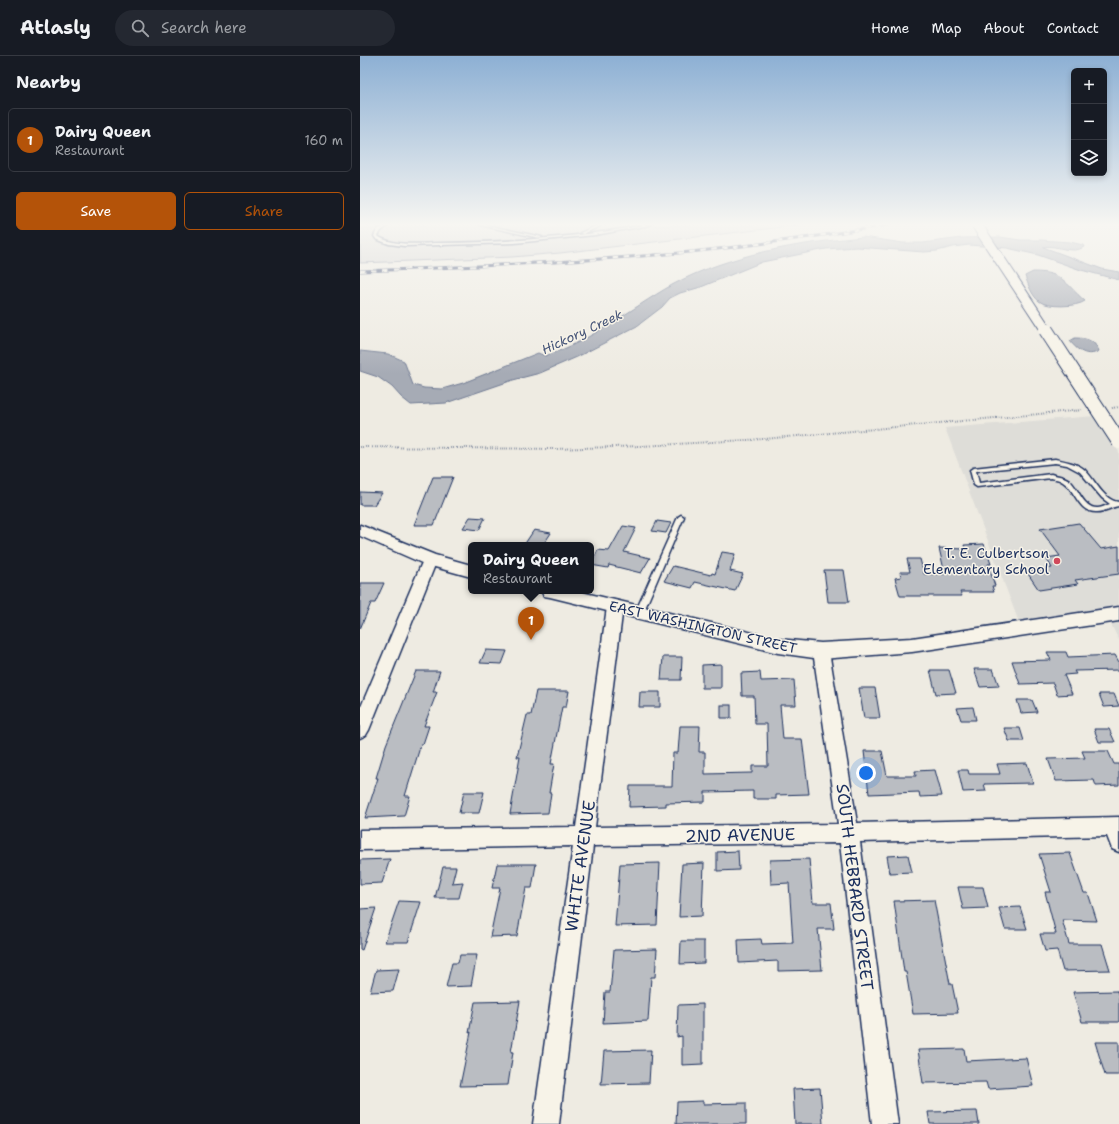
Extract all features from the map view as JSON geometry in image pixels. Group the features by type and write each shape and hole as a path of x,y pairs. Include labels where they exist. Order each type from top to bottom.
{"street":[{"path":"1009,275 1119,442"},
{"path":"360,530 430,560 468,570"},
{"path":"360,730 430,560"},
{"name":"EAST WASHINGTON STREET","path":"562,594 778,646 821,651 912,644 1119,614"},
{"name":"WHITE AVENUE","path":"546,1124 615,607"},
{"name":"SOUTH HEBBARD STREET","path":"821,651 849,833 885,1124"},
{"name":"2ND AVENUE","path":"360,840 584,838 849,833 1117,832"}],"lane":[{"path":"1055,461 1069,464 1082,471 1104,497 1117,504 1104,510 1095,510 1084,506 1067,482 1062,478 1051,476 977,485 973,470 1055,461"},
{"path":"640,613 681,517"}],"path":[{"path":"1105,409 1119,407"},
{"path":"360,447 555,449 642,446 764,439 1083,410"}],"shaded area":[{"path":"692,275 731,275 670,298 662,307 637,326 577,357 540,373 513,380 446,403 411,405 392,387 378,377 360,371 360,351 388,354 404,361 413,385 424,388 442,389 463,383 538,353 545,356 562,350 595,333 672,285"},
{"path":"1099,275 1119,275 1119,280"},
{"path":"1025,276 1058,276 1085,301 1076,305 1062,306 1043,303 1034,296 1030,290"},
{"path":"1075,338 1089,340 1095,344 1099,351 1090,354 1079,350 1070,341"},
{"name":"T. E. Culbertson Elementary School","path":"1095,416 1119,452 1119,640 1105,613 1020,625 945,428"}],"building":[{"path":"433,477 453,477 434,525 414,525"},
{"path":"360,492 382,493 374,505 360,505"},
{"path":"470,517 485,518 479,530 463,528"},
{"path":"657,521 671,523 666,533 652,531"},
{"name":"T. E. Culbertson Elementary School","path":"1079,523 1101,549 1119,546 1119,574 1075,580 1078,584 1039,590 1026,571 1052,568 1046,558 1060,556 1040,529"},
{"path":"623,526 636,528 624,552 650,558 641,573 609,565 608,568 594,566 594,559 598,550 609,551"},
{"path":"534,530 551,533 545,542 526,542"},
{"path":"984,544 991,564 988,564 995,586 992,586 994,592 960,592 962,596 900,596 895,578 901,577 900,572 910,572 907,559 920,559 924,574 945,574 939,548 965,549 964,545"},
{"path":"722,552 735,554 730,571 743,574 735,591 695,582 692,588 664,581 673,566 711,575 712,573 715,574"},
{"path":"824,570 844,570 849,602 828,602"},
{"path":"360,583 384,583 375,603 371,603 360,629"},
{"path":"486,650 507,651 502,664 480,663"},
{"path":"1047,652 1066,652 1068,657 1115,655 1119,662 1119,670 1074,671 1076,674 1064,675 1072,694 1057,695 1053,683 1020,684 1012,661 1051,660"},
{"path":"663,657 682,657 681,680 661,680"},
{"path":"721,664 721,688 702,688 702,665"},
{"path":"974,669 993,669 999,686 980,687"},
{"path":"930,670 949,670 956,693 936,694"},
{"path":"416,671 440,671 433,692 437,692 424,726 429,726 423,744 421,744 405,796 410,796 404,816 365,818 378,778 376,778 386,745"},
{"path":"760,672 761,681 794,680 796,705 780,705 783,739 802,739 809,794 776,795 776,799 753,799 753,791 705,792 705,802 666,803 666,806 629,807 630,786 672,786 673,753 678,753 680,726 700,726 699,752 705,752 705,774 752,773 752,766 768,766 767,724 755,724 754,696 742,696 741,673"},
{"path":"859,688 875,688 880,718 864,718"},
{"path":"536,691 569,691 566,707 562,707 551,764 554,764 549,793 551,793 548,813 510,814 520,757 517,757 527,715 531,715"},
{"path":"640,692 660,692 660,707 639,707"},
{"path":"1099,694 1114,694 1119,706 1104,707"},
{"path":"1017,700 1032,700 1037,712 1021,713"},
{"path":"721,705 731,705 731,718 721,718"},
{"path":"973,707 976,720 961,720 957,708"},
{"path":"1004,728 1020,728 1024,741 1009,741"},
{"path":"1094,729 1109,729 1115,742 1099,742"},
{"path":"864,751 882,751 887,776 916,776 915,771 935,770 942,796 920,797 919,792 869,794"},
{"path":"1082,751 1108,751 1114,764 1119,764 1119,785 1096,786 1094,780 1056,781 1048,759 1085,758"},
{"path":"1027,763 1033,783 984,784 986,791 963,792 958,770 968,770 969,774 1000,774 997,764"},
{"path":"464,792 484,792 479,813 459,813"},
{"path":"738,851 739,870 717,871 717,852"},
{"path":"1070,853 1084,893 1088,893 1097,921 1062,920 1069,944 1102,944 1110,970 1063,971 1057,950 1045,951 1040,934 1056,934 1045,892 1051,892 1039,854"},
{"path":"908,855 912,872 890,873 887,856"},
{"path":"390,859 382,883 360,884 360,860"},
{"path":"809,859 813,903 831,903 834,929 818,929 822,970 778,971 778,961 739,963 738,940 761,939 762,944 793,943 789,883 771,884 770,860"},
{"path":"660,863 657,925 615,926 620,864"},
{"path":"704,863 702,916 679,917 682,864"},
{"path":"497,864 536,864 532,888 526,888 517,936 490,937 500,888 492,888"},
{"path":"443,867 456,867 452,883 463,882 459,898 435,898"},
{"path":"958,887 983,887 988,908 963,909"},
{"path":"934,900 950,984 952,984 958,1013 913,1014 906,972 904,972 894,901"},
{"path":"399,901 421,902 408,942 385,942"},
{"path":"1020,907 1027,929 1005,929 999,908"},
{"path":"376,908 362,950 360,949 360,909"},
{"path":"681,941 704,941 704,963 680,964"},
{"path":"657,949 655,977 651,977 648,1021 603,1023 605,992 610,992 614,950"},
{"path":"460,955 477,955 471,986 446,987 452,963 458,963"},
{"path":"399,969 393,991 370,992 376,970"},
{"path":"1117,991 1119,998 1119,1022 1082,1022 1073,992"},
{"path":"520,1001 511,1052 513,1052 508,1085 460,1086 471,1032 469,1033 475,1002"},
{"path":"703,1004 703,1064 682,1065 682,1036 677,1037 678,1005"},
{"path":"1095,1042 1119,1042 1119,1075 1105,1075"},
{"path":"964,1049 966,1061 1026,1058 1033,1086 988,1089 986,1082 923,1083 918,1050"},
{"path":"651,1050 649,1083 601,1084 604,1051"},
{"path":"820,1088 823,1124 795,1124 793,1089"},
{"path":"703,1101 703,1104 746,1103 746,1124 676,1124 677,1102"},
{"path":"977,1111 979,1124 930,1124 928,1112"}],"place":[{"name":"T. E. Culbertson Elementary School","path":"1057,561"},
{"name":"Dairy Queen","path":"531,640"}],"water label":[{"name":"Hickory Creek","path":"582,332"}]}
